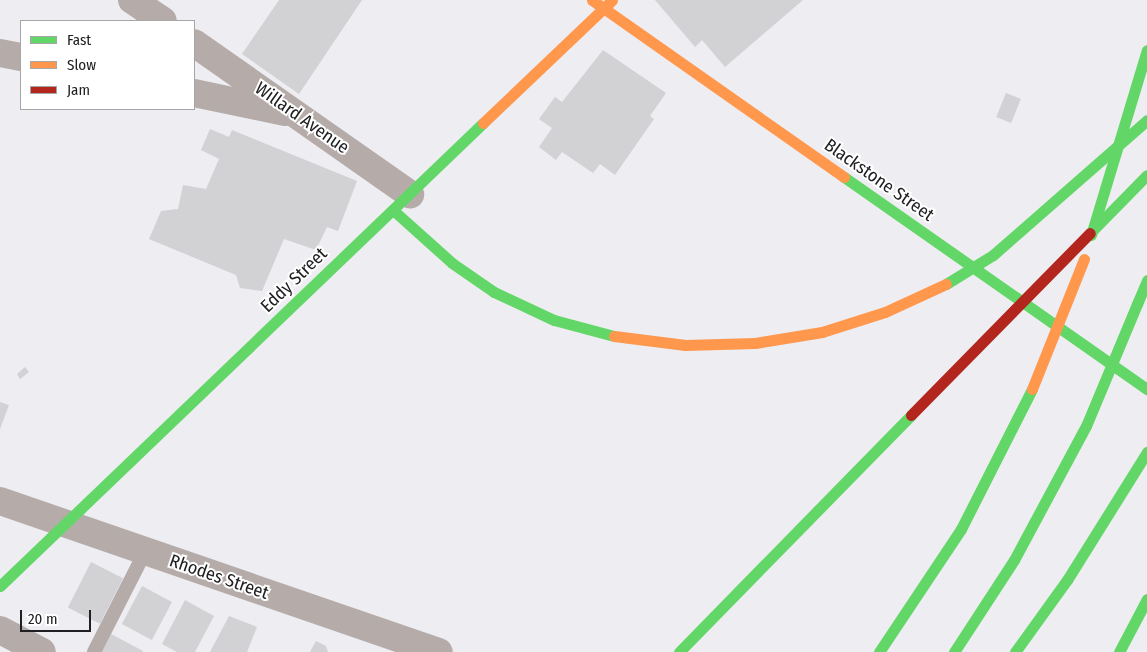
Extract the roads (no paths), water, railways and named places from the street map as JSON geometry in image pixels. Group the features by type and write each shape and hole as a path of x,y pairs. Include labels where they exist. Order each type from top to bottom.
{"main road":[{"name":"Blackstone Street","path":"592,0 608,4 1147,389"},
{"name":"Eddy Street","path":"0,586 608,4"},
{"path":"879,652 961,529 1032,389 1084,259 1147,50"},
{"path":"401,202 452,263 494,292 554,320 614,336 685,345 755,343 822,332 892,309 993,255 1147,120"},
{"path":"679,652 1147,175"},
{"path":"954,652 1014,560 1086,426 1147,280"},
{"path":"1015,652 1118,501 1147,452"},
{"path":"1119,652 1147,599"}],"street":[{"path":"134,6 161,20"},
{"name":"Willard Avenue","path":"195,44 296,115 401,202"},
{"path":"0,53 20,57"},
{"path":"195,93 296,115"},
{"name":"Rhodes Street","path":"0,501 67,522 146,552 439,652"},
{"path":"0,630 42,652"}],"lane":[{"path":"94,652 146,552"}]}
